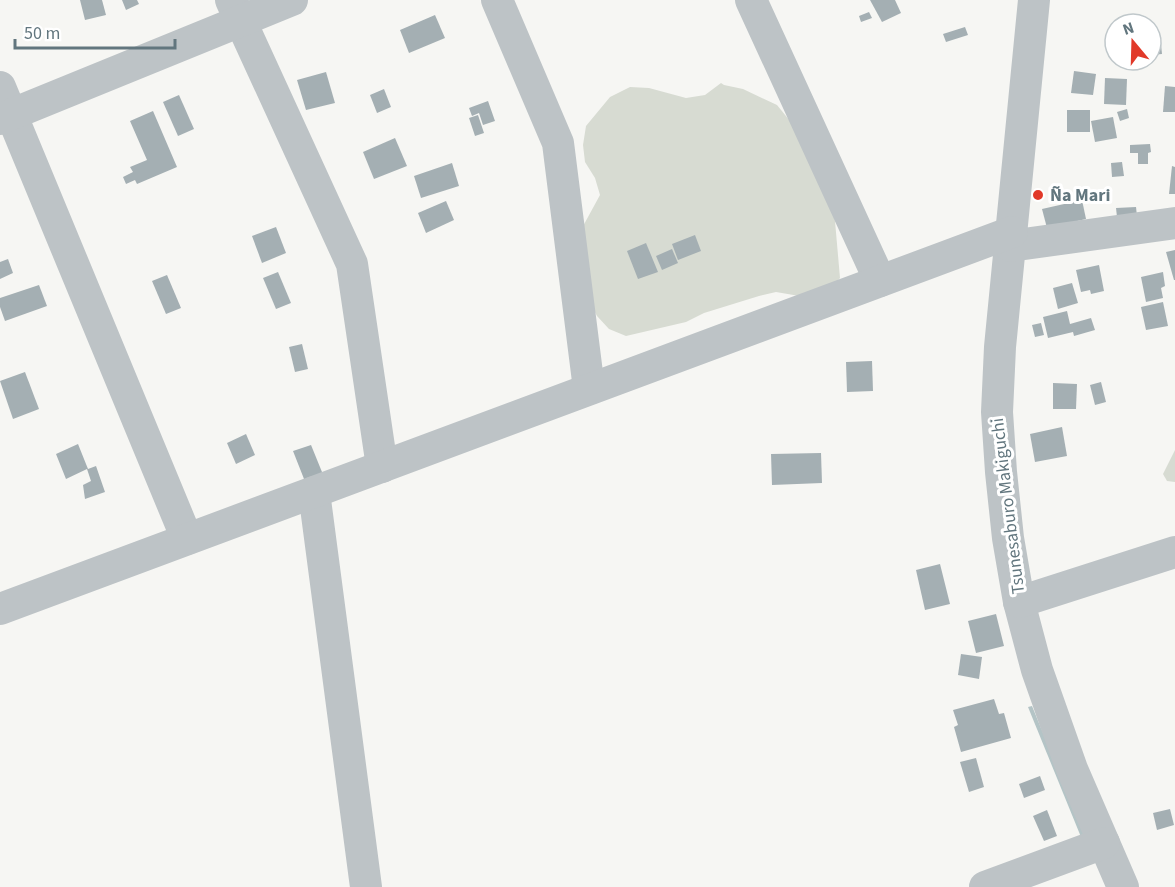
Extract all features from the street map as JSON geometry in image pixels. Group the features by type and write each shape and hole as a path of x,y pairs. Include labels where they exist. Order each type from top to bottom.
{"street":[{"path":"187,539 4,107 236,10 292,0"},
{"path":"497,0 558,143 590,389"},
{"path":"751,0 880,281"},
{"name":"Tsunesaburo Makiguchi","path":"1034,0 1000,347 996,412 1008,538 1019,602 1053,719 1123,887"},
{"path":"236,10 352,264 382,467"},
{"path":"0,609 880,281 1011,239 1175,223"},
{"path":"314,492 366,887"},
{"path":"1019,602 1175,552"},
{"path":"985,887 1104,843"}],"shaded area":[{"path":"721,83 743,89 777,105 790,121 830,204 835,221 840,278 827,293 811,298 776,292 704,313 686,322 626,336 609,329 597,316 580,284 582,228 600,195 595,178 585,162 583,145 586,126 610,97 630,87 649,88 686,98 705,95"},
{"path":"1175,450 1175,482 1167,481 1163,474"},
{"path":"1032,706 1085,836 1081,837 1028,707"}],"building":[{"path":"80,0 102,0 106,15 85,20"},
{"path":"122,0 137,0 139,4 126,10"},
{"path":"870,0 895,0 901,13 882,22"},
{"path":"869,12 872,18 861,22 859,16"},
{"path":"435,15 445,38 409,53 400,30"},
{"path":"965,27 968,35 946,42 943,34"},
{"path":"1074,71 1096,74 1093,95 1071,93"},
{"path":"326,72 335,103 306,110 297,80"},
{"path":"1105,78 1127,79 1126,105 1104,104"},
{"path":"1165,86 1175,87 1175,112 1163,112"},
{"path":"384,89 391,107 377,113 370,95"},
{"path":"179,95 194,129 178,136 163,102"},
{"path":"488,101 495,121 483,125 479,113 472,116 469,108"},
{"path":"1127,109 1129,118 1120,121 1117,112"},
{"path":"1067,110 1090,110 1090,132 1067,132"},
{"path":"153,111 177,167 137,184 135,180 126,184 123,177 133,172 130,167 147,160 130,121"},
{"path":"478,115 484,133 475,136 469,118"},
{"path":"1113,117 1117,138 1095,142 1091,121"},
{"path":"395,138 407,166 374,179 363,152"},
{"path":"1150,144 1148,164 1138,164 1138,153 1130,153 1130,145"},
{"path":"1122,162 1124,176 1112,177 1111,163"},
{"path":"452,163 459,186 421,198 414,176"},
{"path":"1172,166 1175,167 1175,194 1169,194"},
{"path":"1082,200 1086,219 1047,228 1042,209"},
{"path":"446,201 454,220 426,233 418,213"},
{"path":"1136,207 1137,216 1117,217 1116,208"},
{"path":"276,227 286,253 262,263 252,236"},
{"path":"695,235 701,251 678,260 672,244"},
{"path":"646,243 658,272 638,279 627,251"},
{"path":"672,249 678,263 662,270 656,256"},
{"path":"1175,250 1175,280 1174,280 1166,252"},
{"path":"8,259 13,273 0,279 0,262"},
{"path":"1099,265 1104,291 1091,294 1090,290 1081,292 1076,270"},
{"path":"278,272 291,303 276,309 263,278"},
{"path":"1163,272 1165,286 1161,288 1163,298 1146,302 1141,277"},
{"path":"167,275 181,308 166,314 152,281"},
{"path":"1072,283 1078,303 1058,309 1053,288"},
{"path":"39,285 47,306 5,321 0,307 0,298"},
{"path":"1163,302 1168,326 1146,330 1141,307"},
{"path":"1067,311 1070,324 1091,318 1095,330 1074,336 1073,332 1048,338 1043,317"},
{"path":"1041,323 1044,335 1035,337 1032,325"},
{"path":"302,344 308,369 295,372 289,347"},
{"path":"872,361 873,391 847,392 846,362"},
{"path":"25,372 39,409 13,419 0,381"},
{"path":"1101,382 1106,402 1095,405 1090,385"},
{"path":"1053,383 1077,384 1076,409 1053,409"},
{"path":"1062,427 1067,456 1035,462 1030,434"},
{"path":"246,434 255,455 236,464 227,443"},
{"path":"78,444 88,469 96,466 105,492 85,499 83,485 91,481 87,469 66,479 56,454"},
{"path":"311,445 324,477 306,484 293,451"},
{"path":"821,453 822,483 772,485 771,454"},
{"path":"940,564 950,604 925,610 916,570"},
{"path":"996,614 1004,646 976,653 968,621"},
{"path":"961,654 982,657 979,679 958,675"},
{"path":"994,699 999,714 1004,713 1011,738 961,752 954,727 958,725 953,710"},
{"path":"976,758 984,787 969,792 960,762"},
{"path":"1040,776 1045,790 1024,798 1019,784"},
{"path":"1170,809 1174,825 1157,830 1153,813"},
{"path":"1047,810 1057,836 1044,841 1033,816"}],"place":[{"name":"Ña Mari","path":"1038,195"}]}
